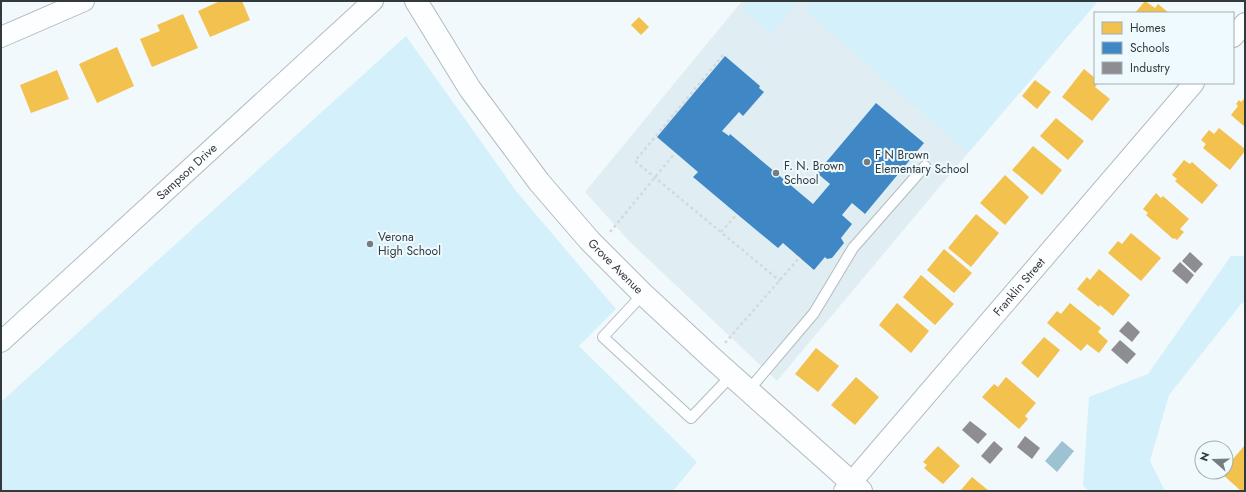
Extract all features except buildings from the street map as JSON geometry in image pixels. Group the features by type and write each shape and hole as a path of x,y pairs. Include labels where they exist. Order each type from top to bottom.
{"street":[{"path":"1,37 84,1"},
{"name":"Sampson Drive","path":"1,342 373,1"},
{"name":"Grove Avenue","path":"416,1 470,89 539,182 597,248 643,294 852,488"},
{"path":"1234,36 1245,23"},
{"name":"Franklin Street","path":"852,488 1193,84"}],"lane":[{"path":"748,391 814,313 853,248 925,166"},
{"path":"643,294 604,337 680,408 691,418 731,376"}],"path":[{"path":"723,55 635,161 780,281"},
{"path":"597,248 675,153"},
{"path":"721,232 737,214"},
{"path":"712,358 800,257"}],"shaded area":[{"name":"F. N. Brown School","path":"742,1 1098,1 968,153 777,381 629,241 585,192"},
{"path":"751,1 799,1 771,34 743,10"},
{"path":"814,1 1098,1 968,153 806,11"},
{"name":"Verona High School","path":"406,36 516,191 616,309 579,346 697,462 673,491 1,491 1,402"},
{"path":"1231,256 1245,256 1245,302 1241,304 1169,395 1150,461 1165,491 1089,491 1083,486 1089,397 1148,374"},
{"path":"1062,441 1074,451 1057,472 1045,461"}],"place":[{"name":"F N Brown Elementary School","path":"867,162"},
{"name":"F. N. Brown School","path":"776,173"},
{"name":"Verona High School","path":"370,244"}]}
